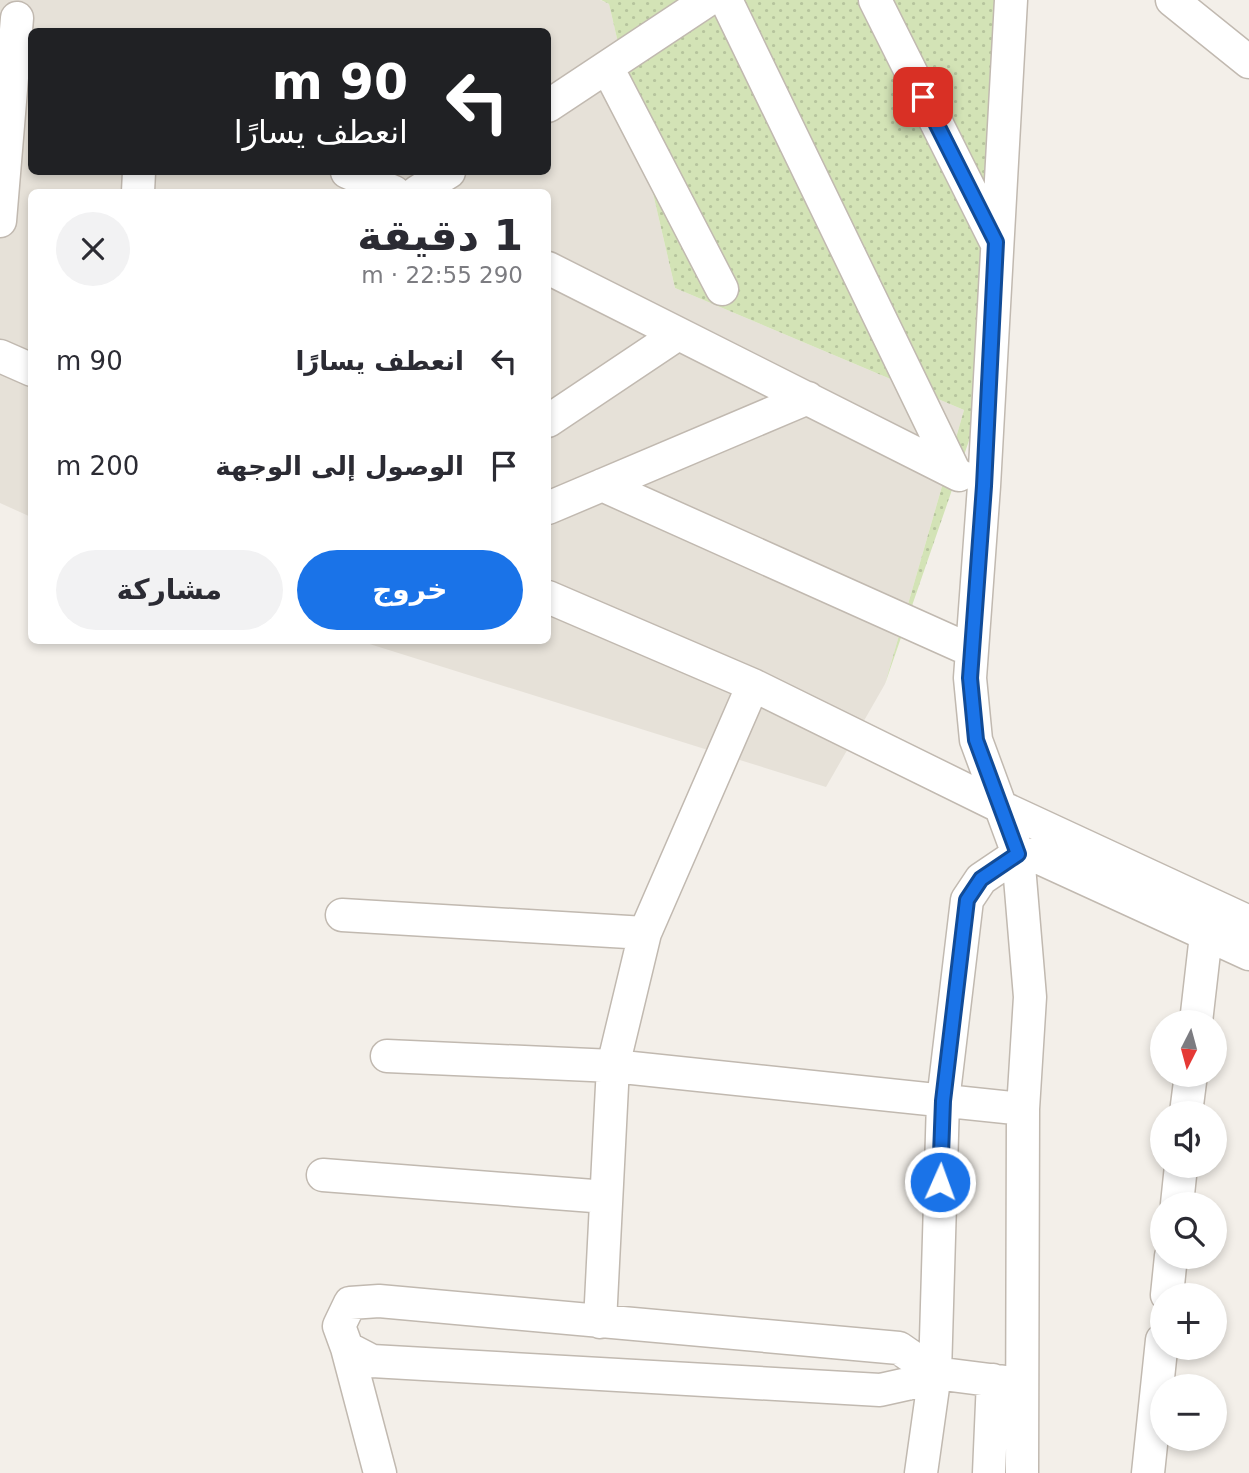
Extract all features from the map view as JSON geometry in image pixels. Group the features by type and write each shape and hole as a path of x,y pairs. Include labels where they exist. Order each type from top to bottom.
{"street":[{"path":"875,0 996,242"},
{"path":"989,1473 1007,1382 1030,997 1018,854 976,740 970,678 984,486 1011,0"},
{"path":"1172,0 1249,62"},
{"path":"551,104 708,1 955,473"},
{"path":"0,221 20,20"},
{"path":"607,67 722,289"},
{"path":"354,175 387,189"},
{"path":"422,189 444,175"},
{"path":"551,271 984,486"},
{"path":"551,419 678,334"},
{"path":"0,356 28,368"},
{"path":"551,507 808,398"},
{"path":"602,485 970,650"},
{"path":"551,598 753,685 1001,807 1249,922"},
{"path":"600,1322 613,1066 645,933 753,685"},
{"path":"921,1473 934,1373 943,1101 967,900 981,879 1018,854 1033,855 1249,954"},
{"path":"342,915 645,933"},
{"path":"1197,1010 1206,935"},
{"path":"387,1056 613,1066 1023,1109"},
{"path":"323,1175 606,1197"},
{"path":"380,1473 339,1326 350,1303 379,1301 899,1348 934,1373 1007,1382"},
{"path":"347,1348 372,1361 880,1390 907,1384 934,1373"},
{"path":"1148,1473 1160,1360"},
{"path":"1007,1382 1022,1473"}],"shaded area":[{"path":"0,0 600,0 609,4 675,288 964,410 885,684 826,787 370,644 551,644 551,189 28,189 28,516 0,503"}],"green space":[{"path":"601,0 1014,0 992,374 885,684 964,410 675,288 609,4"}],"route":[{"path":"923,97 996,242 984,486 970,678 976,740 1018,854 981,879 967,900 943,1101 940,1182"}]}
